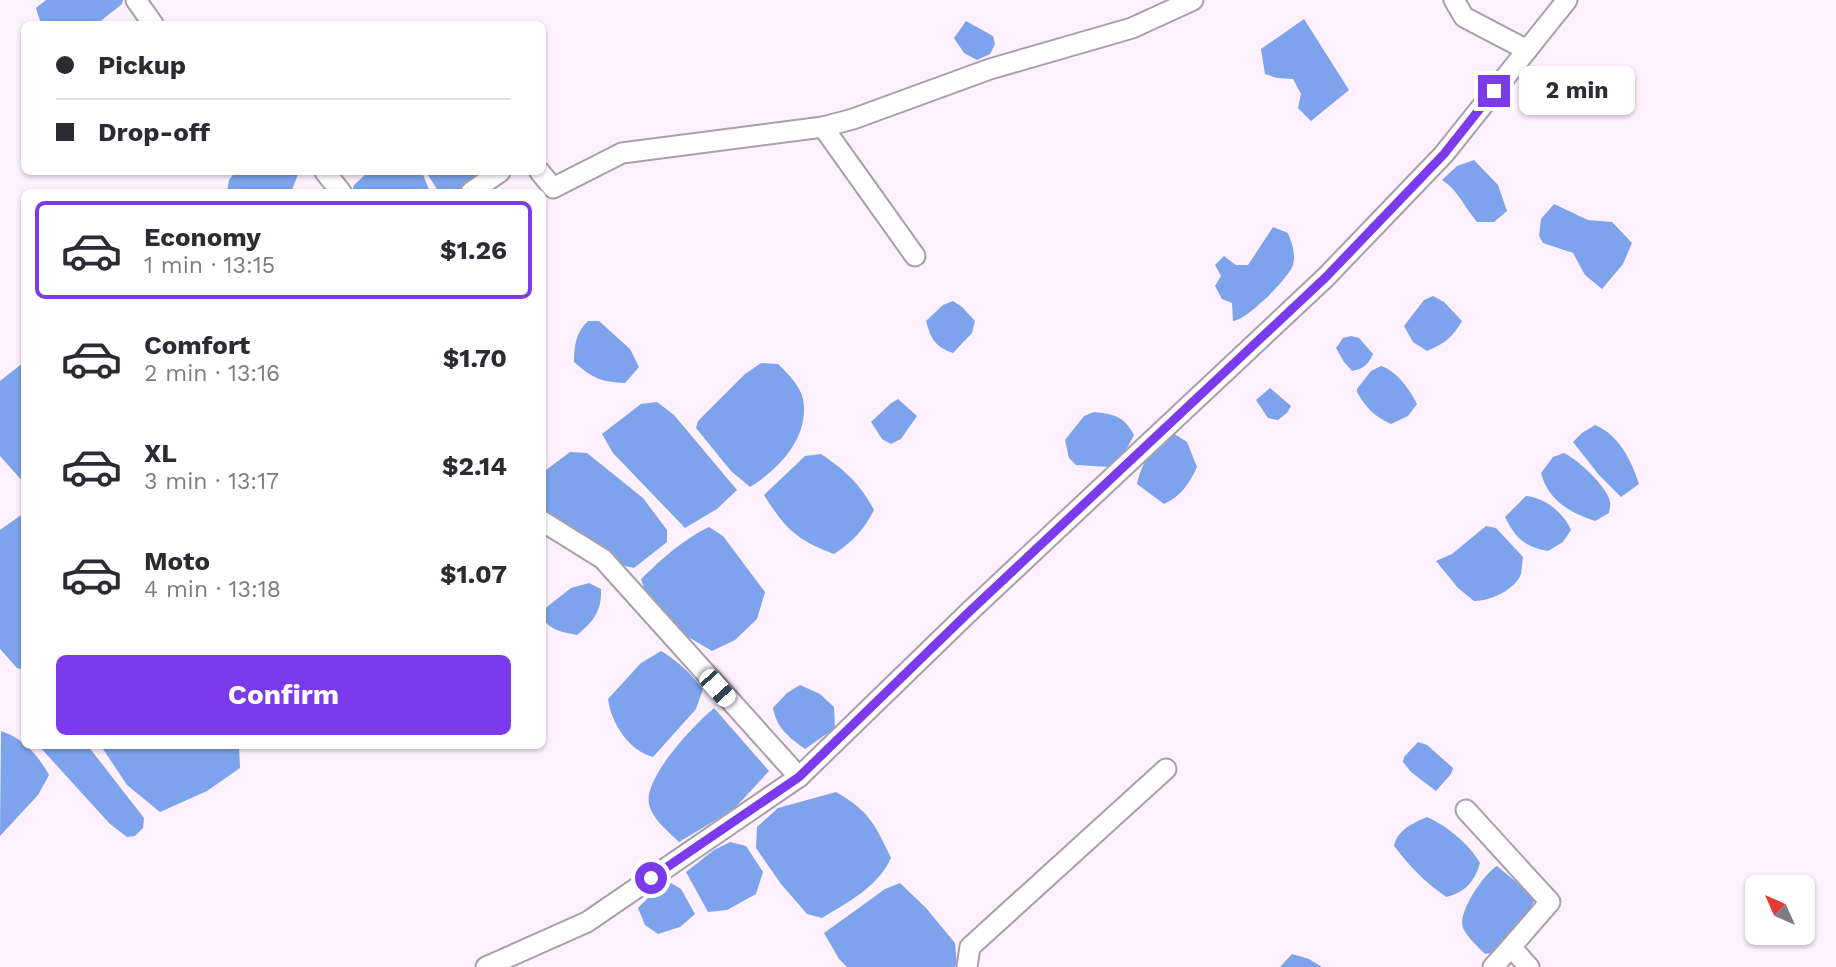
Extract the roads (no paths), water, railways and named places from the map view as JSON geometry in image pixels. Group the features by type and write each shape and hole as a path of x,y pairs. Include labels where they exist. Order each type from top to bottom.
{"street":[{"path":"136,0 151,21"},
{"path":"542,175 553,188 622,153 823,127 853,119 990,69 1132,28 1193,0"},
{"path":"1454,0 1464,16 1527,50"},
{"path":"485,967 587,922 799,777 969,612 1326,277 1444,154 1567,0"},
{"path":"823,127 915,256"},
{"path":"327,175 339,189"},
{"path":"475,189 496,175"},
{"path":"546,523 603,559 799,777"},
{"path":"967,967 970,947 1166,769"},
{"path":"1466,810 1550,902 1493,967"},
{"path":"1511,947 1529,967"}],"water":[{"path":"46,0 123,0 122,4 101,21 40,21 36,8"},
{"path":"1304,19 1349,90 1311,121 1298,108 1301,94 1293,79 1265,74 1261,49"},
{"path":"966,21 993,36 995,44 990,54 977,60 964,53 954,38"},
{"path":"1474,160 1498,185 1507,211 1494,222 1477,222 1457,194 1442,180 1457,166"},
{"path":"233,175 298,175 292,189 228,189"},
{"path":"365,175 423,175 429,189 353,189"},
{"path":"428,175 490,175 469,189 437,189"},
{"path":"1554,204 1588,220 1612,222 1632,243 1623,264 1602,289 1585,275 1573,253 1543,243 1539,236 1541,219"},
{"path":"1273,227 1288,233 1294,253 1293,265 1266,298 1247,314 1233,321 1232,303 1222,299 1215,286 1221,276 1215,265 1224,256 1236,265 1248,265"},
{"path":"1433,296 1444,302 1462,321 1448,339 1427,351 1413,342 1404,326 1424,300"},
{"path":"953,301 975,321 972,333 953,353 935,342 926,321 943,305"},
{"path":"588,321 599,321 630,349 639,367 625,383 597,378 574,362 576,340"},
{"path":"1343,338 1359,338 1373,354 1370,361 1352,371 1336,348"},
{"path":"761,363 778,364 789,375 803,399 804,413 802,426 790,450 772,471 750,487 731,471 696,428 698,421 745,374"},
{"path":"21,364 21,480 0,456 0,381"},
{"path":"1381,366 1398,377 1417,404 1408,416 1391,424 1371,411 1357,392 1371,371"},
{"path":"1270,388 1291,406 1278,420 1268,418 1256,400"},
{"path":"898,399 917,416 901,439 891,444 882,439 871,422"},
{"path":"657,402 674,415 737,490 717,509 685,528 613,453 602,434 641,404"},
{"path":"1094,412 1118,417 1134,435 1125,452 1110,467 1076,465 1069,458 1065,440 1084,416"},
{"path":"1595,425 1617,442 1636,475 1639,484 1621,497 1599,475 1573,442"},
{"path":"1173,433 1187,442 1197,467 1184,489 1164,504 1137,484 1149,454"},
{"path":"570,452 587,453 643,498 667,530 667,542 634,568 625,566 546,511 546,470"},
{"path":"1564,453 1584,467 1604,489 1610,502 1609,513 1595,521 1586,518 1561,504 1549,491 1541,473 1553,457"},
{"path":"821,454 851,478 874,510 857,535 834,554 810,544 793,532 764,495 805,456"},
{"path":"1526,496 1553,507 1571,530 1563,542 1548,551 1533,547 1522,540 1505,517"},
{"path":"21,515 21,669 0,649 0,530"},
{"path":"1486,526 1496,528 1523,557 1521,572 1518,580 1508,590 1494,597 1474,601 1458,588 1436,561 1452,554"},
{"path":"709,527 723,536 765,592 757,619 735,640 712,651 668,625 641,579 681,544"},
{"path":"589,583 601,589 598,610 577,635 559,631 546,622 546,608 571,588"},
{"path":"661,651 684,668 703,689 696,709 653,757 636,749 623,735 613,717 608,699 641,663"},
{"path":"800,685 820,694 834,707 835,728 805,749 781,727 773,708 787,693"},
{"path":"714,708 769,771 734,809 679,842 654,815 649,804 649,793 672,752"},
{"path":"1,731 21,742 21,749 30,749 49,775 38,795 0,836"},
{"path":"1418,742 1427,745 1453,768 1436,791 1411,772 1403,762 1404,757"},
{"path":"42,749 90,749 144,818 143,828 135,836 127,837 110,824"},
{"path":"103,749 239,749 240,768 207,791 160,812 127,785"},
{"path":"836,792 870,819 891,858 870,886 822,918 807,914 781,884 756,848 757,827 778,808"},
{"path":"1427,817 1457,836 1480,863 1468,885 1446,897 1418,874 1394,846 1402,831"},
{"path":"730,842 746,846 763,872 756,894 727,910 708,912 686,872 714,850"},
{"path":"1497,866 1531,894 1534,901 1527,916 1499,952 1485,954 1463,928 1462,921 1472,895"},
{"path":"671,883 681,889 695,914 680,927 658,934 645,925 638,908 658,888"},
{"path":"900,883 926,908 955,943 957,965 847,967 839,959 824,933 885,889"},
{"path":"1292,954 1309,959 1322,967 1280,967"}]}
